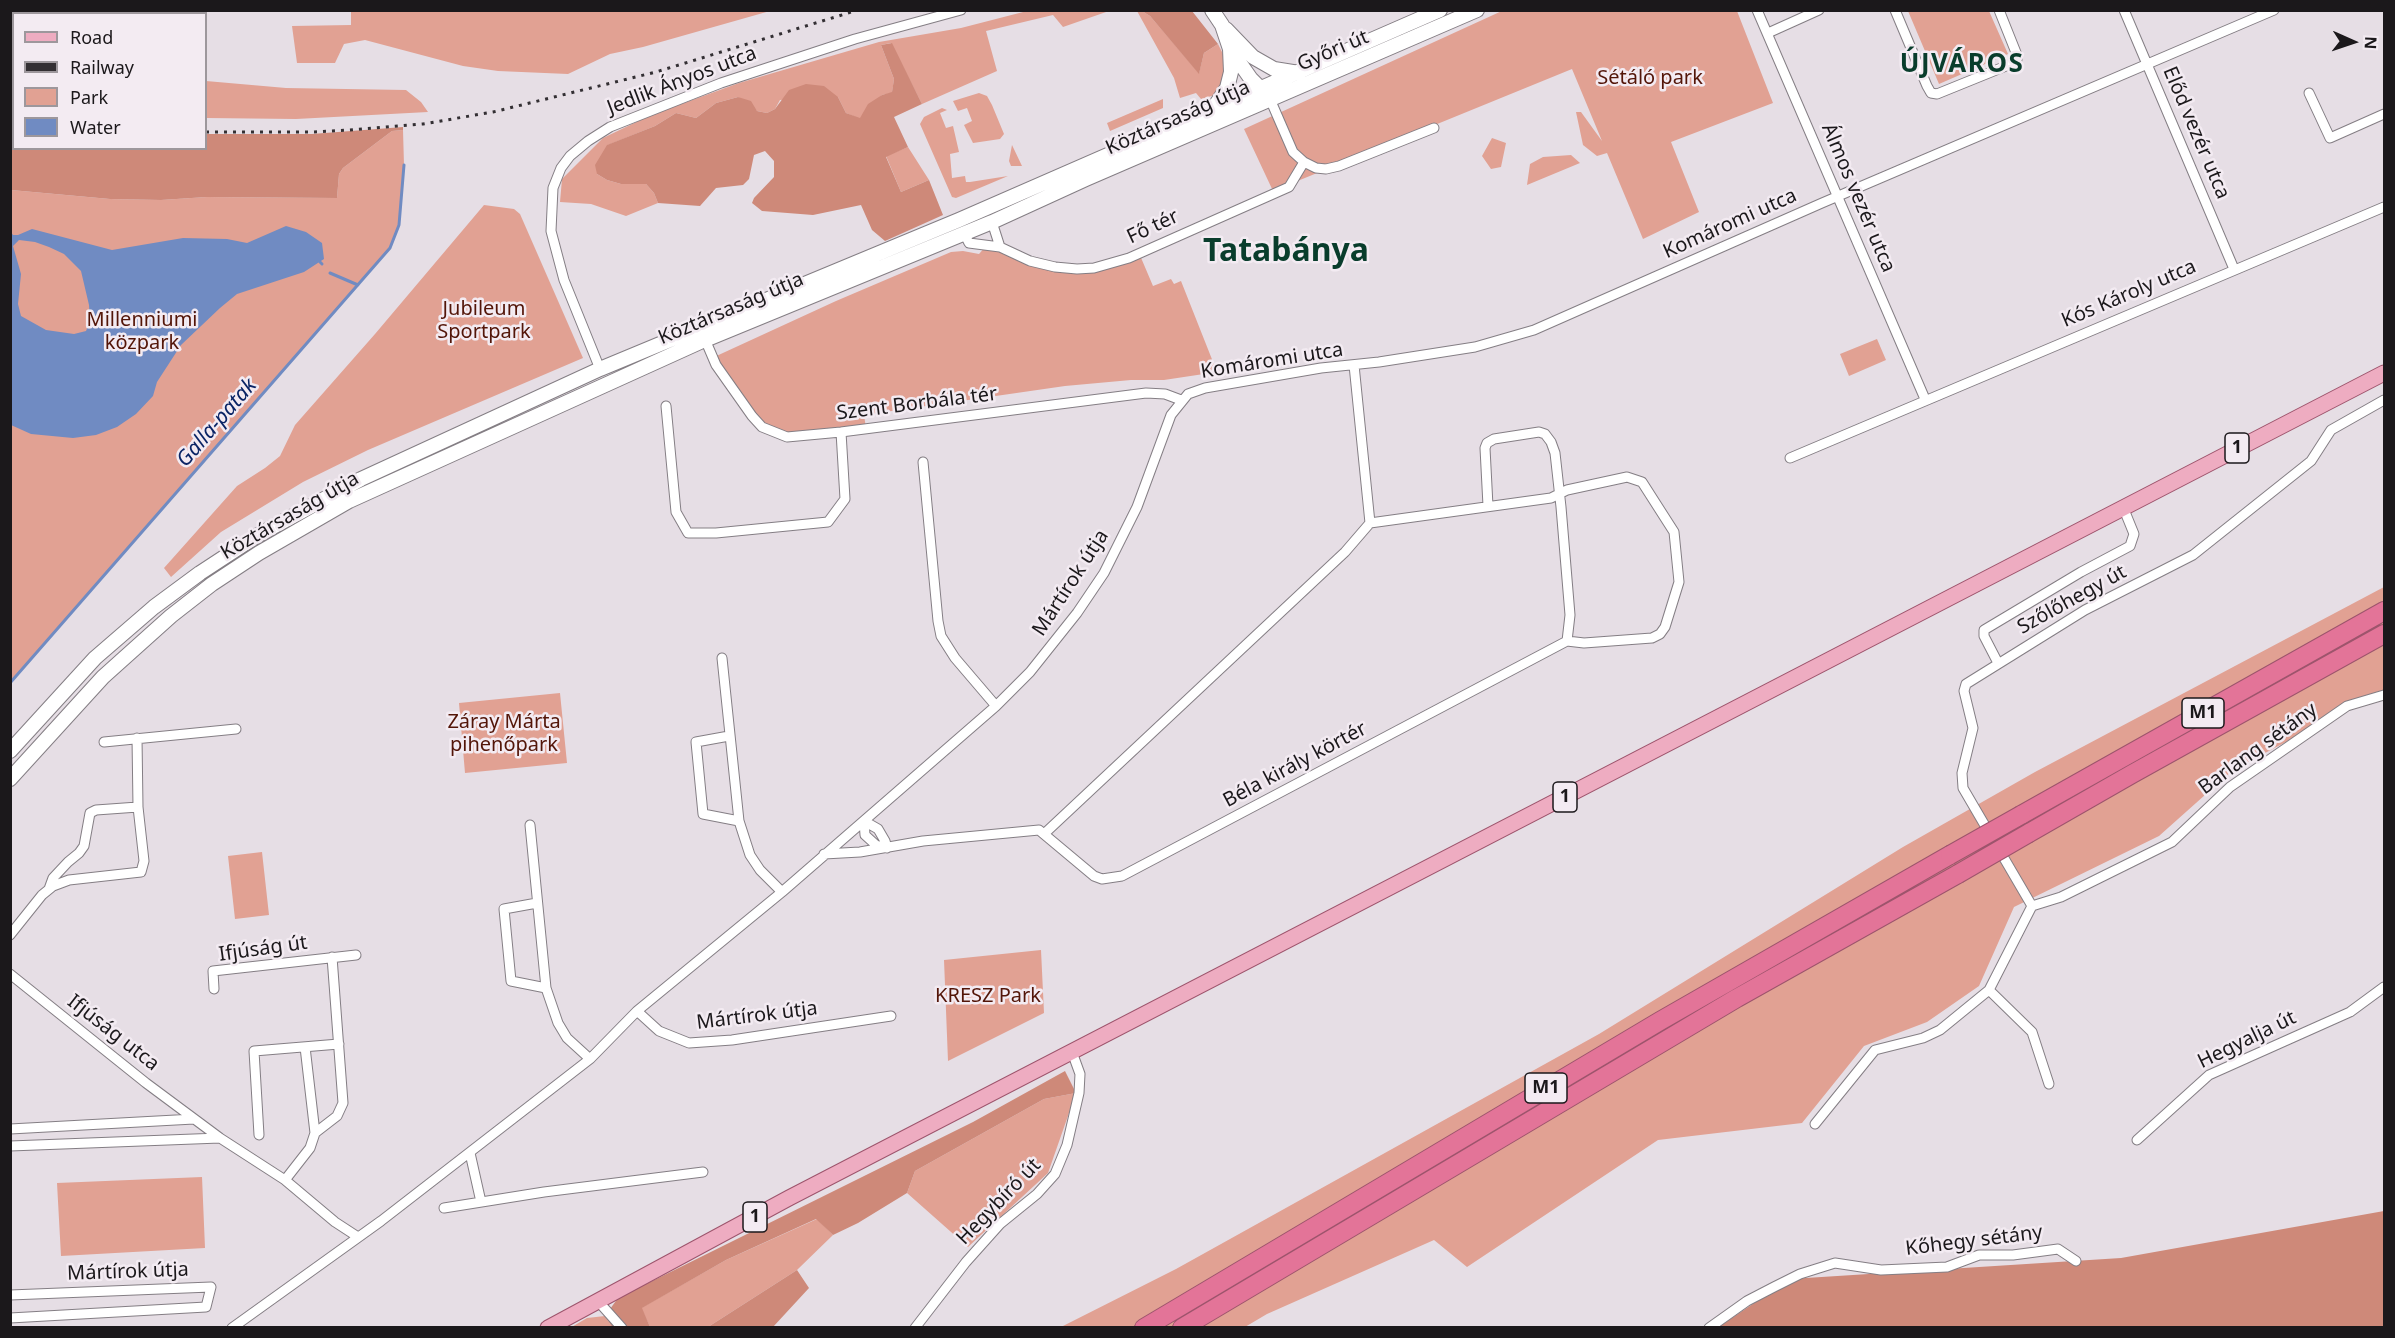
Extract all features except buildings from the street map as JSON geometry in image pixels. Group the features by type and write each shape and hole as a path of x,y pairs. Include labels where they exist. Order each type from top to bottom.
{"highway":[{"name":"M1","path":"1144,1328 1660,1021 2385,611"},
{"name":"M1","path":"1182,1328 1737,998 2132,774 2385,634"}],"main road":[{"name":"1","path":"548,1328 597,1300 1072,1052 2385,373"}],"street":[{"name":"Jedlik Ányos utca","path":"600,369 564,280 551,231 550,212 553,188 561,168 570,156 610,127 721,83 855,39 961,10"},
{"path":"1212,10 1222,25 1253,57 1274,69 1300,73"},
{"name":"Győri út","path":"1266,94 1300,73 1440,10"},
{"name":"Győri út","path":"1266,94 1477,10"},
{"name":"Álmos vezér utca","path":"1757,10 1925,399"},
{"path":"1768,33 1820,10"},
{"path":"1895,10 1931,93 1937,94 2016,60 2018,55 1999,10"},
{"name":"Előd vezér utca","path":"2124,10 2234,269"},
{"name":"Komáromi utca","path":"1181,400 1188,394 1205,388 1475,347 1534,330 1837,196 2274,10"},
{"path":"1213,109 1227,87 1231,72 1230,49 1222,25"},
{"path":"1230,49 1251,79 1266,94"},
{"path":"1253,57 1262,76 1266,94 1293,152 1304,162 1326,169 1339,166 1434,128"},
{"path":"2309,93 2330,138 2385,114"},
{"name":"Köztársaság útja","path":"10,751 95,658 129,627 200,573 249,542 361,479 600,369 703,333 992,222 1266,94"},
{"name":"Köztársaság útja","path":"10,779 103,676 171,616 221,578 309,522 349,501 606,384 703,333 1213,109 1266,94"},
{"name":"Fő tér","path":"964,233 969,243 1000,247 1030,261 1055,267 1077,269 1114,263 1289,187 1304,162"},
{"name":"Kós Károly utca","path":"1790,458 1925,399 2385,207"},
{"path":"992,222 1000,247"},
{"name":"Szent Borbála tér","path":"703,333 716,365 762,427 787,437 1146,393 1165,394 1181,400"},
{"path":"824,854 887,848 923,841 1039,830 1044,834 1337,560 1371,524 1353,365"},
{"path":"600,369 606,384"},
{"name":"Mártírok útja","path":"232,1328 470,1153 590,1059 637,1011 782,892 996,706 1054,645 1104,573 1137,507 1164,434 1181,400"},
{"name":"Szőlőhegy út","path":"2032,906 1968,798 1961,780 1973,728 1964,687 1968,682 2085,610 2193,555 2311,461 2331,430 2385,400"},
{"path":"666,406 676,512 688,533 716,533 828,522 846,499 841,432"},
{"path":"1488,506 1485,448 1487,443 1494,439 1539,432 1545,434 1555,453 1570,615 1567,641"},
{"path":"923,462 941,636 947,648 996,706"},
{"name":"Béla király körtér","path":"1044,834 1094,876 1102,879 1122,876 1567,641 1584,643 1652,638 1660,634 1665,627 1679,582 1674,532 1642,482 1628,477 1567,490 1551,498 1371,524"},
{"path":"1998,663 1984,636 1984,630 2081,572 2130,546 2134,534 2123,507"},
{"path":"722,657 739,821 750,855 760,870 782,892"},
{"name":"Barlang sétány","path":"2032,906 2061,897 2172,842 2230,787 2347,706 2385,695"},
{"path":"104,742 236,729"},
{"path":"729,736 696,742 703,814 739,821"},
{"path":"48,889 69,880 141,872 144,861 138,807 137,738"},
{"path":"10,934 48,889 53,878 84,846 90,813 96,810 138,807"},
{"path":"864,820 866,835 876,845 887,848"},
{"path":"530,825 546,988 558,1023 567,1038 590,1059"},
{"path":"537,903 504,909 511,981 546,988"},
{"path":"1815,1124 1875,1050 1923,1038 1940,1030 1989,990 2032,906"},
{"name":"Ifjúság út","path":"214,989 213,971 356,955"},
{"name":"Ifjúság út","path":"285,1180 310,1148 315,1133 337,1116 343,1103 332,957"},
{"name":"Ifjúság utca","path":"10,974 194,1119 285,1180 335,1222 357,1237"},
{"name":"Hegyalja út","path":"2137,1140 2209,1075 2350,1012 2385,987"},
{"path":"1989,990 2032,1032 2049,1084"},
{"name":"Mártírok útja","path":"637,1011 659,1031 689,1043 732,1040 891,1016"},
{"path":"259,1135 254,1052 339,1044"},
{"path":"305,1047 315,1133"},
{"name":"Hegybíró út","path":"915,1328 966,1262 1000,1224 1037,1194 1055,1174 1067,1145 1080,1093 1080,1074 1072,1052"},
{"path":"10,1129 194,1119"},
{"path":"10,1146 220,1138"},
{"path":"470,1153 481,1202"},
{"path":"444,1208 544,1192 703,1172"},
{"name":"Kőhegy sétány","path":"1709,1328 1747,1301 1774,1287 1811,1270 1835,1263 1881,1270 1947,1267 1979,1255 2013,1255 2058,1249 2076,1261"},
{"name":"Mártírok útja","path":"10,1295 211,1287 206,1307 10,1318"},
{"path":"597,1300 622,1328"}],"green space":[{"path":"351,10 770,11 643,47 610,54 568,74 498,71 463,66 365,40 344,44 335,63 297,63 292,26 351,25"},
{"name":"Sétáló park","path":"1504,10 1737,11 1773,103 1671,142 1699,212 1643,239 1607,153 1597,156 1583,145 1576,112 1581,112 1602,141 1572,69 1273,191 1244,129"},
{"path":"1027,11 1109,11 1063,27 1053,15 986,31 997,71 922,104 891,43 881,45 894,79 892,93 882,95 860,119 846,113 838,97 780,100 775,109 767,113 757,111 738,97 716,103 696,118 676,113 655,126 608,145 597,174 621,184 646,184 654,193 658,203 626,216 591,204 560,202 562,179 603,138 651,115 739,83 879,42 961,28"},
{"path":"1137,11 1150,16 1199,73 1204,53 1218,44 1225,58 1226,71 1223,88 1215,95 1201,99 1196,93 1180,98 1174,78"},
{"path":"1908,11 1989,11 2008,54 1939,84"},
{"path":"11,59 12,59 12,116"},
{"path":"207,81 286,88 406,90 421,102 428,112 296,119 207,118"},
{"path":"979,93 987,96 992,105 1004,134 1000,139 973,143 964,125 972,121 967,108 958,111 953,101"},
{"path":"1163,99 1163,108 1110,131 1107,123"},
{"path":"942,108 947,110 940,113 946,128 953,126 959,152 950,154 952,178 965,176 966,182 970,182 1008,176 956,198 952,197 920,124 924,117"},
{"name":"Millenniumi közpark","path":"403,130 404,165 399,225 390,248 11,683 11,190 110,199 337,198 339,174 343,168 392,131"},
{"path":"1492,138 1506,143 1501,167 1491,169 1482,156"},
{"path":"1012,145 1022,166 1011,166 1009,161"},
{"path":"908,147 929,180 901,192 886,156"},
{"path":"1571,155 1580,163 1527,185 1530,164 1543,157"},
{"name":"Jubileum Sportpark","path":"484,205 514,209 520,214 583,358 368,450 303,482 221,532 171,577 164,568 237,486 280,456 295,425"},
{"path":"986,246 1030,261 1077,269 1139,253 1153,286 1171,279 1174,284 1181,281 1217,372 1164,380 1131,380 1065,386 864,415 866,428 801,437 762,427 712,358 836,301 951,252 963,251 979,254"},
{"path":"1877,339 1886,360 1849,376 1840,354"},
{"path":"2384,587 2384,690 2233,770 2159,836 2014,907 1979,986 1927,1022 1864,1046 1802,1123 1658,1140 1467,1267 1434,1240 1267,1314 1245,1327 1059,1328 1176,1269 1599,1034 1903,847 2035,772"},
{"name":"Záray Márta pihenőpark","path":"560,693 567,763 465,773 459,703"},
{"path":"262,852 269,915 235,919 228,856"},
{"name":"KRESZ Park","path":"1041,950 1044,1013 948,1061 944,960"},
{"path":"1076,1093 1048,1173 968,1247 907,1193 915,1171 1044,1099"},
{"path":"202,1177 205,1248 61,1256 57,1183"},
{"path":"817,1219 833,1235 797,1270 708,1327 650,1327 641,1308 726,1260"},
{"path":"605,1316 612,1327 570,1328 587,1318"}],"shaded area":[{"path":"1142,11 1192,11 1218,44 1204,53 1199,74 1150,16"},
{"path":"892,43 922,104 894,117 908,147 886,157 901,192 929,180 943,215 885,241 872,230 861,205 813,215 762,211 752,203 774,177 774,161 765,151 754,155 749,179 743,185 716,188 700,206 658,203 654,193 646,184 621,184 597,174 595,165 607,145 655,126 676,113 696,118 716,103 738,97 751,101 757,111 767,113 775,109 789,90 806,84 824,86 838,97 846,113 860,118 868,104 892,92 894,79 881,45"},
{"path":"403,127 403,130 392,131 343,168 339,174 337,198 110,199 11,190 12,133 12,150 207,150 207,134 312,134"},
{"path":"1065,1071 1076,1093 1044,1099 915,1171 907,1193 858,1223 833,1235 816,1219 726,1260 642,1308 650,1327 612,1327 605,1316 618,1298 973,1122"},
{"path":"2384,1211 2384,1327 1717,1328 1790,1279 2121,1258"},
{"path":"797,1270 809,1288 773,1327 708,1327"}],"water":[{"path":"286,226 306,232 322,243 324,259 304,272 237,294 181,345 157,382 153,396 136,414 117,427 96,435 73,438 31,434 11,425 11,232 13,235 18,235 32,229 112,250 183,238 227,239 247,243","holes":["19,240 35,242 64,254 81,271 89,305 90,321 86,331 74,334 46,330 21,316 18,304 21,274 13,246"]}],"waterway":[{"name":"Galla-patak","path":"10,683 390,248 399,225 404,165"},
{"path":"330,273 358,285"}],"railway":[{"path":"207,132 350,130 423,124 493,112 656,72 858,10"}],"district":[{"name":"ÚJVÁROS","path":"1962,65"},
{"name":"Tatabánya","path":"1286,252"}]}
